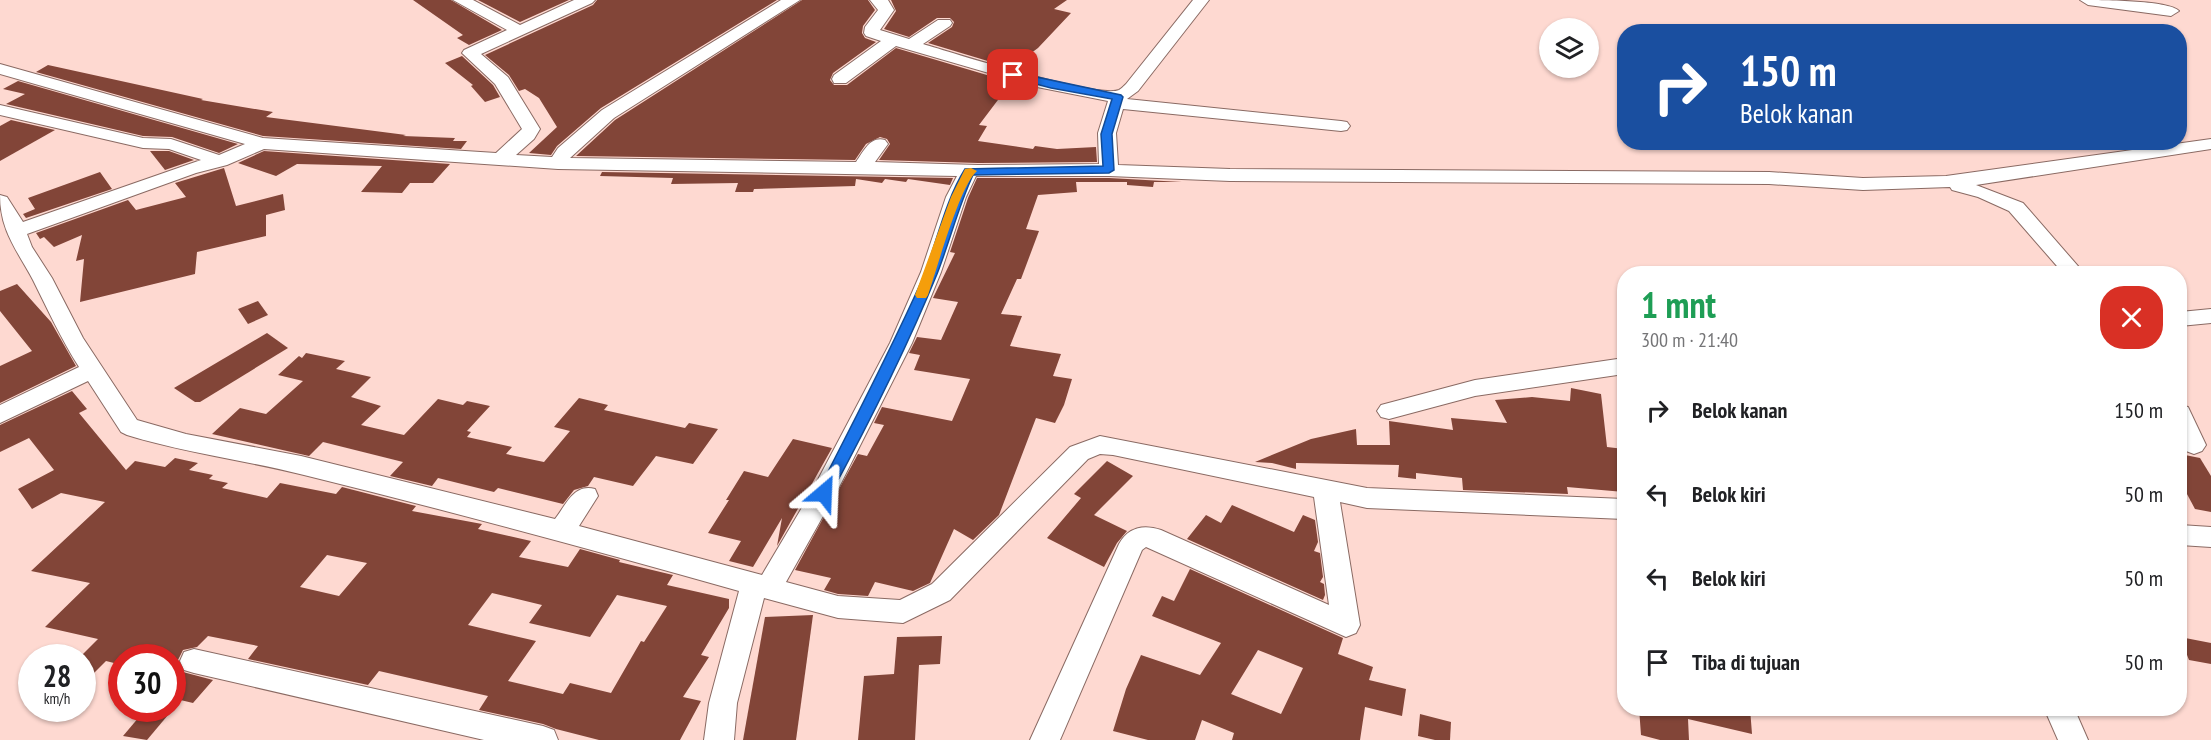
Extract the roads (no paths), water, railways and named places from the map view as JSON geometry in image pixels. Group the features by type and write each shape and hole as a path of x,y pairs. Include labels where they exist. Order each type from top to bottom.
{"street":[{"path":"461,0 518,30"},
{"path":"500,159 528,135 531,129 502,81 470,53 587,0"},
{"path":"558,163 564,152 608,114 792,0"},
{"path":"878,0 884,3 886,10 873,27 872,33 942,56 1116,100 1341,126"},
{"path":"2088,0 2171,11"},
{"path":"1109,170 1107,134 1116,100 1128,92 1196,1"},
{"path":"911,45 944,22"},
{"path":"840,79 893,40"},
{"path":"0,69 262,143 558,163 861,167 969,171 1109,170 1230,175 1769,178 1863,183 1946,182 2169,150"},
{"path":"0,110 143,142 171,144 220,161"},
{"path":"262,143 220,161 7,217 22,247 42,278 73,340 129,426 135,429 186,443 301,465 561,531 838,607 903,612 941,592 1079,453 1088,447 1102,443 1135,452 1367,498 1617,509"},
{"path":"861,167 879,144"},
{"path":"2187,147 2211,144"},
{"path":"719,740 723,703 761,586 824,493 901,343 931,272 956,197 969,171"},
{"path":"1946,182 1985,193 2016,207 2068,266"},
{"path":"2187,318 2211,316"},
{"path":"1389,411 1419,401 1475,388 1617,367"},
{"path":"0,415 92,370"},
{"path":"2187,429 2194,445"},
{"path":"1045,740 1132,544 1140,537 1152,537 1346,625 1325,489"},
{"path":"561,531 586,496"},
{"path":"2187,535 2211,537"},
{"path":"194,661 543,740"},
{"path":"2062,716 2073,740"}]}
